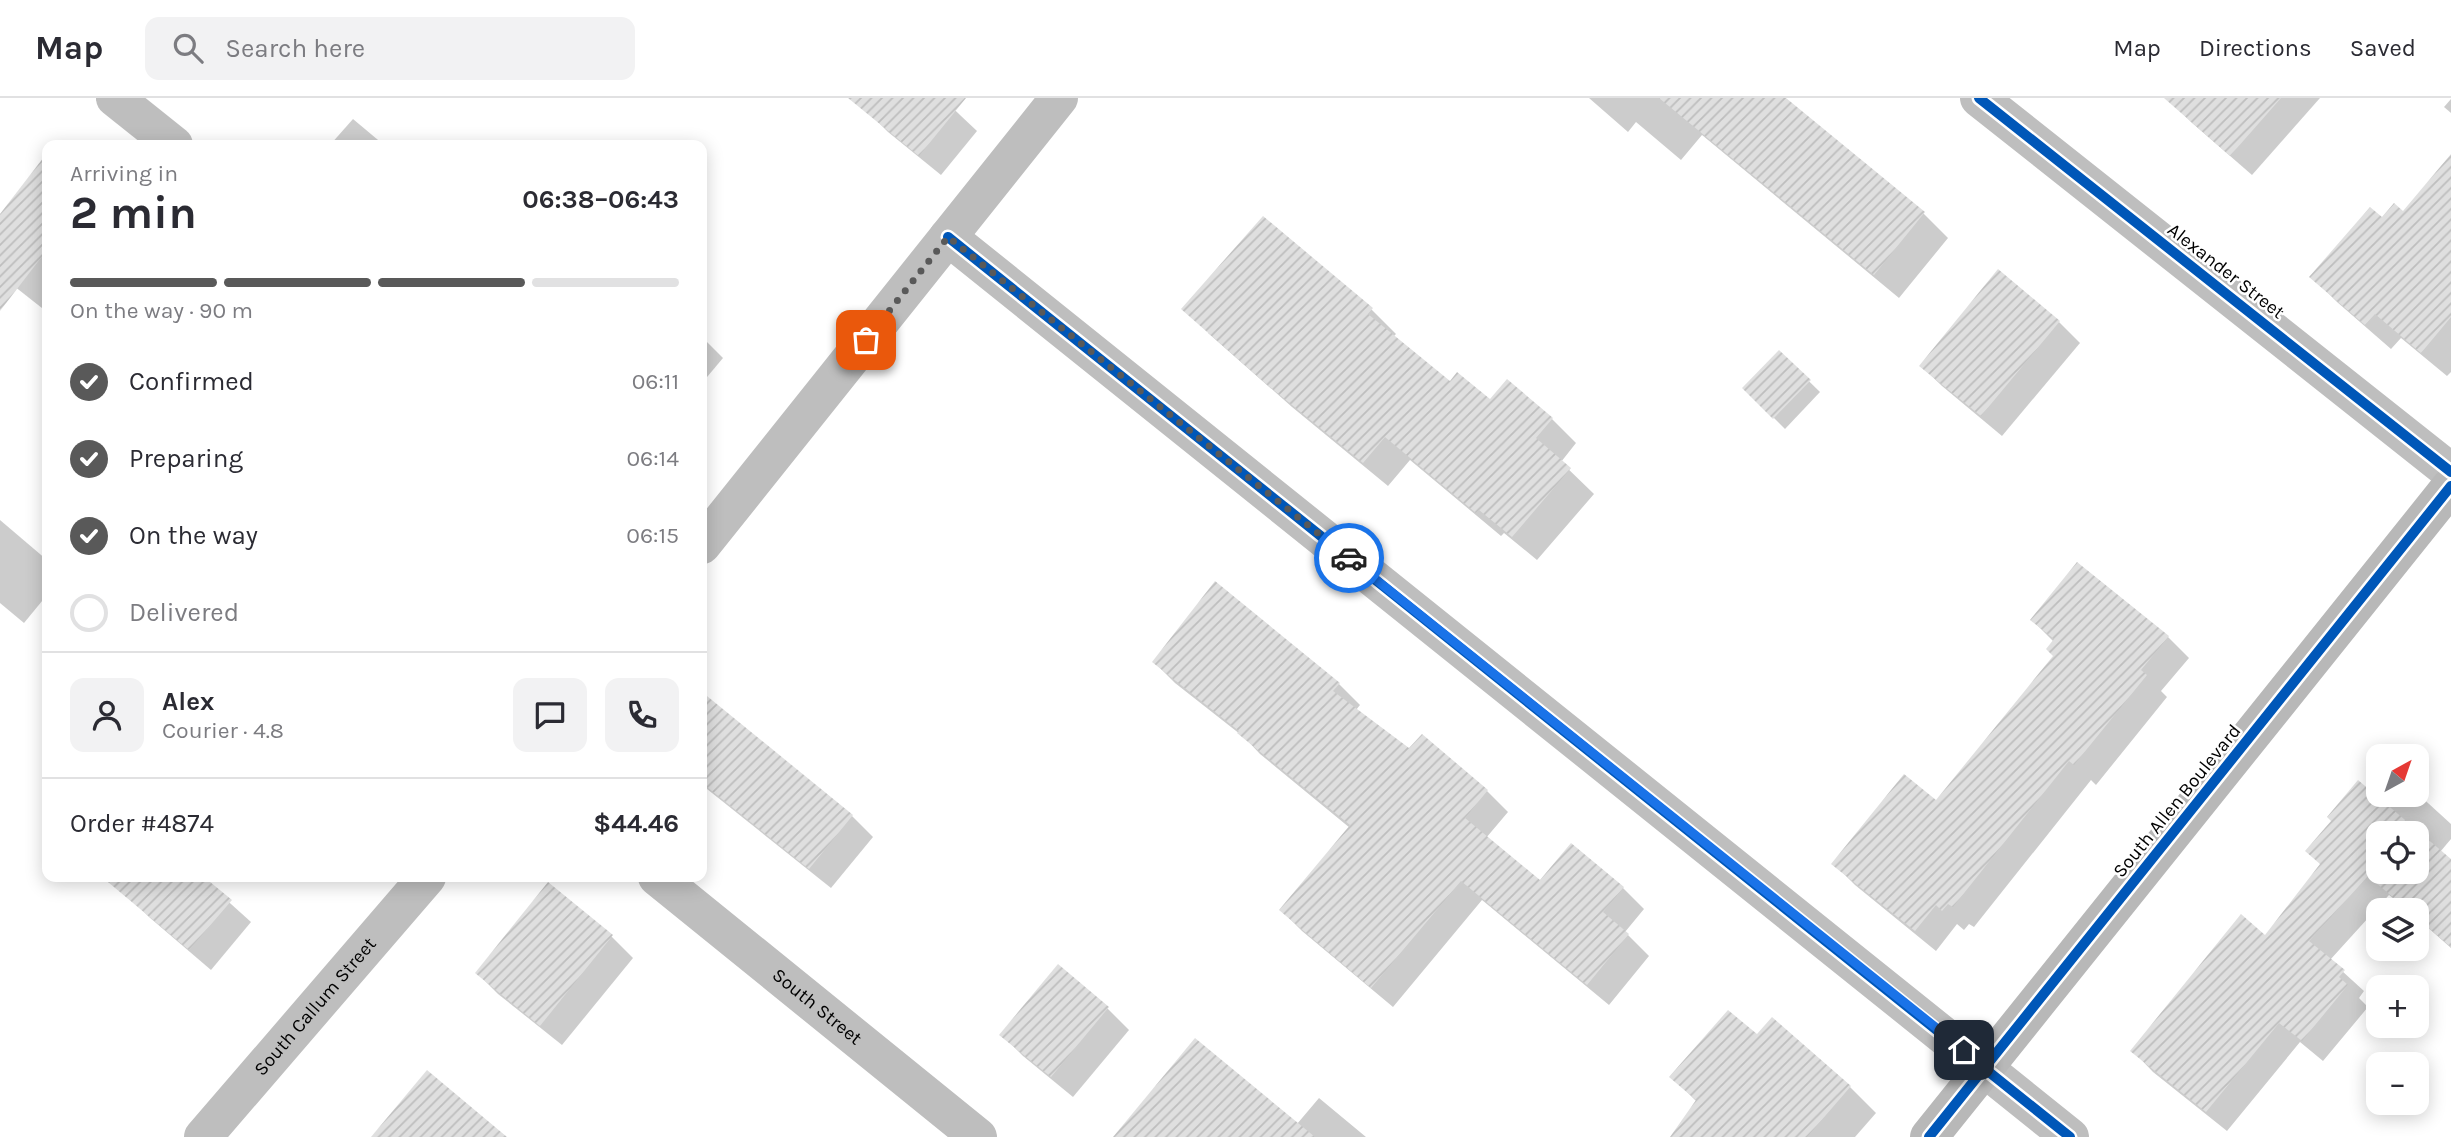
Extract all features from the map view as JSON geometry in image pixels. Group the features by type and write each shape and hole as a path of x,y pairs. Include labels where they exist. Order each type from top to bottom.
{"street":[{"path":"115,98 168,140"},
{"path":"707,539 1059,98"},
{"name":"Alexander Street","path":"1979,98 2451,472"},
{"path":"948,237 2070,1137"},
{"name":"South Allen Boulevard","path":"1929,1137 2451,486"},
{"name":"South Callum Street","path":"203,1137 423,882"},
{"name":"South Street","path":"663,882 978,1137"}],"building":[{"path":"848,98 966,98 919,156"},
{"path":"1659,98 1786,98 1925,212 1874,275"},
{"path":"2164,98 2281,98 2230,156"},
{"path":"2451,154 2451,317 2421,353 2375,314 2365,325 2309,277 2370,207 2382,217 2394,203 2403,211"},
{"path":"42,159 42,256 0,311 0,214"},
{"path":"1263,216 1373,308 1368,314 1450,381 1457,372 1490,399 1507,379 1553,418 1536,438 1571,468 1512,537 1479,510 1476,513 1385,437 1363,463 1265,383 1181,309"},
{"path":"1998,269 2060,321 1981,416 1919,366"},
{"path":"1779,350 1811,380 1773,419 1742,388"},
{"path":"2077,562 2169,636 2141,670 2147,675 2074,765 2069,761 1953,907 1948,904 1942,911 1936,905 1915,931 1831,864 1904,774 1936,800 2053,656 2046,649 2054,639 2030,620"},
{"path":"1215,581 1340,683 1333,691 1409,748 1422,734 1488,790 1465,818 1540,880 1571,843 1624,887 1603,912 1629,934 1587,985 1461,881 1371,988 1279,910 1350,825 1152,662"},
{"path":"707,696 853,815 809,869 707,787"},
{"path":"2358,780 2366,787 2366,807 2390,807 2406,821 2366,821 2366,878 2309,941 2345,970 2339,977 2348,985 2302,1041 2279,1023 2206,1112 2130,1051 2241,914 2265,935 2320,864 2305,851 2331,821 2327,817"},
{"path":"2429,840 2451,859 2451,947 2429,928 2429,898 2394,898 2377,884 2429,884"},
{"path":"108,882 210,882 232,900 189,950"},
{"path":"548,882 613,935 540,1026 475,973"},
{"path":"1058,964 1109,1007 1051,1077 999,1035"},
{"path":"1728,1010 1757,1034 1772,1017 1851,1086 1807,1137 1670,1137 1696,1100 1669,1077"},
{"path":"1195,1038 1315,1137 1113,1137"},
{"path":"427,1070 507,1137 371,1137"}],"cycle path":[{"path":"1979,98 2451,472"},
{"path":"948,237 2070,1137"},
{"path":"1929,1137 2451,486"}],"way so far":[{"path":"866,340 948,237 1349,558"}],"route":[{"path":"1349,558 1964,1050"}]}
